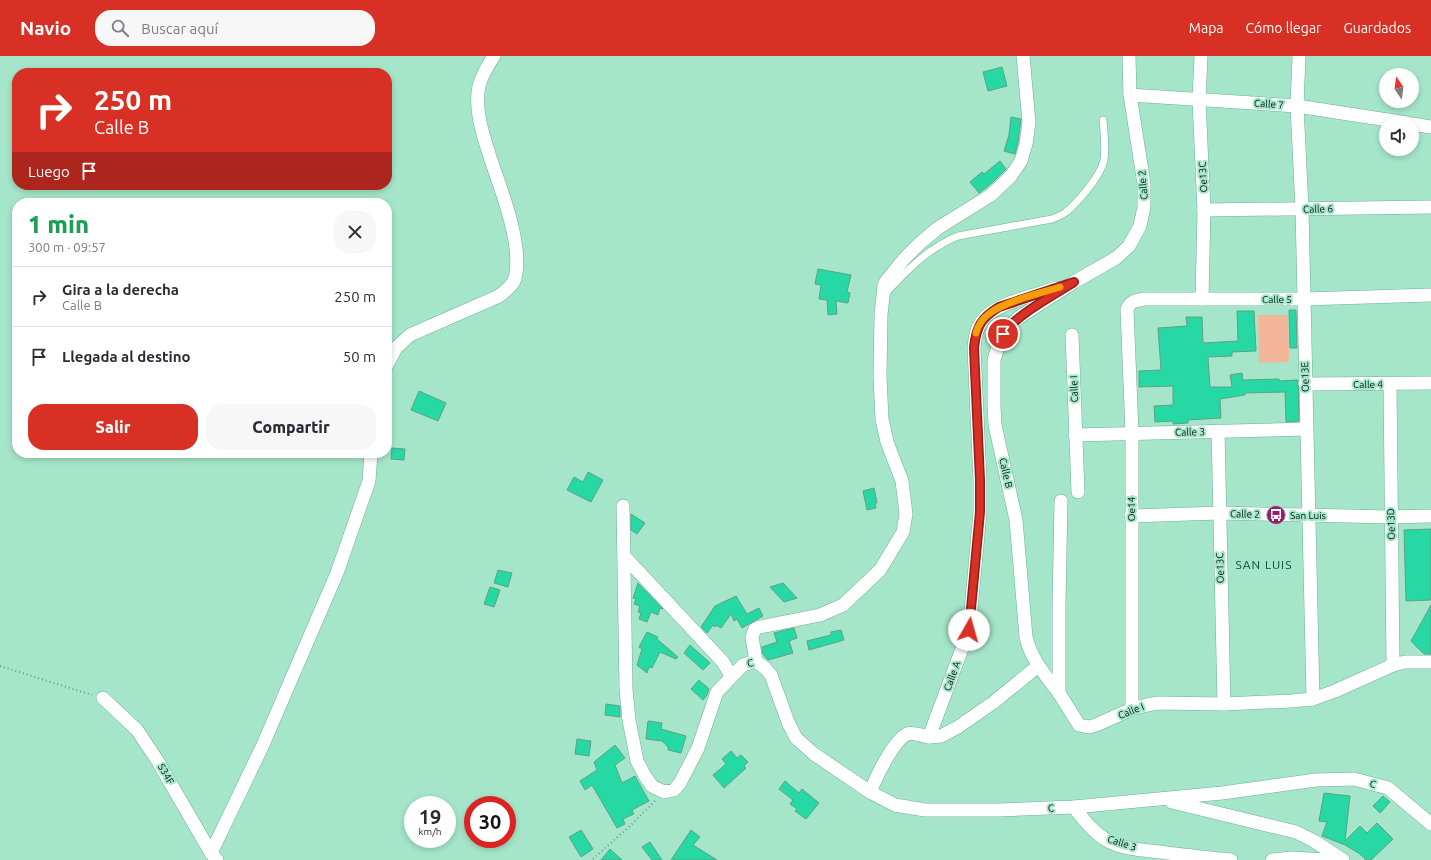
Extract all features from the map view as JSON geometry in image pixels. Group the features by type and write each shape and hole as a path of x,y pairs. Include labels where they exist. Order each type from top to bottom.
{"street":[{"path":"392,355 396,348 410,335 499,296 514,281 517,256 515,239 510,217 483,134 478,102 484,72 494,56"},
{"path":"756,661 752,637 755,629 820,615 843,605 880,570 903,532 906,514 902,481 887,442 882,420 880,377 882,296 886,281 918,244 938,228 991,195 1003,185 1016,170 1021,161 1028,132 1023,56"},
{"name":"Calle 2","path":"1074,282 1116,258 1129,246 1140,226 1144,207 1144,184 1130,95 1129,56"},
{"name":"Oe13C","path":"1201,56 1199,100 1204,210 1202,299"},
{"name":"Oe13E","path":"1299,56 1297,106 1302,209 1313,699"},
{"name":"Calle 7","path":"1130,95 1297,106 1379,119"},
{"path":"1419,125 1431,127"},
{"name":"Calle 6","path":"1204,210 1431,207"},
{"name":"Calle B","path":"1059,693 1038,666 1026,637 1016,520 995,425 994,360 998,343 1009,326 1021,316 1074,282"},
{"name":"Calle A","path":"929,737 969,630 980,512 974,348 977,329 982,320 989,313 999,307 1074,282"},
{"name":"Calle 5","path":"1127,310 1130,303 1139,300 1304,299 1431,295"},
{"name":"Oe14","path":"1127,310 1132,433 1132,709"},
{"name":"Calle I","path":"1072,335 1078,492"},
{"name":"Calle 4","path":"1306,384 1431,383"},
{"name":"Oe13D","path":"1390,384 1390,517 1393,665"},
{"name":"Calle 3","path":"1075,435 1306,429"},
{"name":"Oe13C","path":"1218,431 1224,704"},
{"path":"214,856 337,573 369,481 371,458"},
{"path":"1059,693 1061,501"},
{"path":"623,506 626,689 629,720 637,761 652,786 664,792"},
{"name":"Calle 2","path":"1131,516 1219,513 1390,517 1431,516"},
{"path":"624,556 724,662 731,676"},
{"name":"C","path":"664,792 674,790 680,783 698,748 717,692 743,665 756,661 771,675 788,722 796,738 814,754 870,792 895,805 925,810 1000,810 1074,807 1222,793 1316,780 1354,779 1388,788 1431,824"},
{"name":"Calle I","path":"1059,693 1077,722 1084,726 1096,726 1132,709 1158,703 1224,704 1313,699 1335,691 1393,665 1405,662 1431,662"},
{"path":"870,792 881,767 902,738 912,733 929,737 941,736 958,727 994,702 1038,666"},
{"name":"S34F","path":"103,698 137,730 157,760 214,856"},
{"path":"1160,799 1296,832 1314,841 1343,860"},
{"name":"Calle 3","path":"1074,807 1090,828 1106,840 1113,843 1131,848 1203,858 1230,860"},
{"path":"1272,860 1292,858 1326,860"}],"lane":[{"path":"882,296 910,268 949,240 958,236 1052,219 1064,213 1074,205 1095,179 1103,165 1103,120"}],"path":[{"path":"0,666 103,698"},
{"path":"593,858 648,810 664,792"}],"shaded area":[{"path":"1258,315 1288,315 1289,362 1259,363"}],"building":[{"path":"1002,67 1007,86 988,91 983,72"},
{"path":"1011,117 1021,119 1015,154 1004,151 1009,135"},
{"path":"1000,161 1006,169 979,193 970,182 982,172 984,174"},
{"path":"818,269 851,275 847,292 850,293 848,303 836,301 837,314 828,315 827,300 819,299 821,285 815,284"},
{"path":"1289,310 1296,310 1297,348 1290,348"},
{"path":"1237,311 1254,311 1256,351 1232,352 1232,356 1208,357 1210,387 1232,387 1230,375 1242,373 1243,380 1298,380 1299,421 1286,422 1285,392 1245,393 1245,395 1220,399 1221,418 1188,420 1188,423 1173,424 1173,421 1155,422 1154,406 1173,405 1173,386 1139,387 1139,371 1161,370 1158,328 1187,326 1186,317 1202,317 1203,343 1238,341"},
{"path":"419,391 446,403 438,421 411,410"},
{"path":"392,448 405,449 404,460 391,459"},
{"path":"588,472 603,480 591,502 567,490 574,477 583,482"},
{"path":"874,488 877,503 875,503 876,508 867,510 863,491"},
{"path":"631,514 645,523 637,534 631,530"},
{"path":"1431,529 1431,600 1406,601 1404,530"},
{"path":"498,570 512,573 508,587 494,583"},
{"path":"638,583 663,609 660,608 658,615 651,612 647,622 639,619 641,613 638,612 640,606 634,604 636,599 633,598"},
{"path":"783,583 797,598 784,602 770,587"},
{"path":"490,587 500,590 494,607 484,604"},
{"path":"736,596 747,614 759,608 763,616 742,628 737,619 734,621 731,614 721,628 713,625 707,633 701,627 715,606"},
{"path":"1431,605 1431,654 1424,654 1411,641"},
{"path":"794,628 797,638 789,641 793,653 768,660 763,654 762,647 777,642 774,633"},
{"path":"841,630 844,640 809,650 807,641 831,635 831,632"},
{"path":"647,632 658,637 657,639 678,657 676,659 660,652 652,668 649,667 647,673 637,665 642,649 639,647"},
{"path":"690,645 710,663 703,670 684,653"},
{"path":"699,680 709,689 703,700 691,689"},
{"path":"606,704 620,706 620,717 605,715"},
{"path":"648,721 662,723 661,729 686,736 681,753 668,750 668,747 662,741 646,739"},
{"path":"577,739 591,741 589,756 575,754"},
{"path":"615,745 625,758 615,765 622,783 635,776 649,801 632,810 634,814 623,819 625,824 617,828 592,785 585,790 580,781 597,770 594,762"},
{"path":"731,751 737,758 741,755 748,762 744,766 746,768 724,788 713,775 726,764 722,759"},
{"path":"785,781 799,793 802,789 819,803 806,819 795,811 797,809 790,804 793,800 779,789"},
{"path":"1324,793 1350,796 1345,841 1360,826 1367,833 1377,823 1393,839 1371,860 1366,860 1360,854 1345,845 1322,836 1327,822 1319,821"},
{"path":"1383,796 1390,802 1380,813 1373,806"},
{"path":"581,830 593,849 581,857 569,837"},
{"path":"691,830 700,837 693,845 717,860 671,860"},
{"path":"650,842 662,860 652,860 642,847"},
{"path":"610,849 622,860 601,860"}],"slow traffic":[{"path":"976,333 982,320 989,313 999,307 1060,287"}],"place":[{"name":"San Luis","path":"1276,515"}],"district":[{"name":"SAN LUIS","path":"1264,564"}],"route":[{"path":"969,630 980,525 980,480 974,348 977,329 982,320 989,313 999,307 1074,282 1021,316 1009,326 1003,334"}]}
